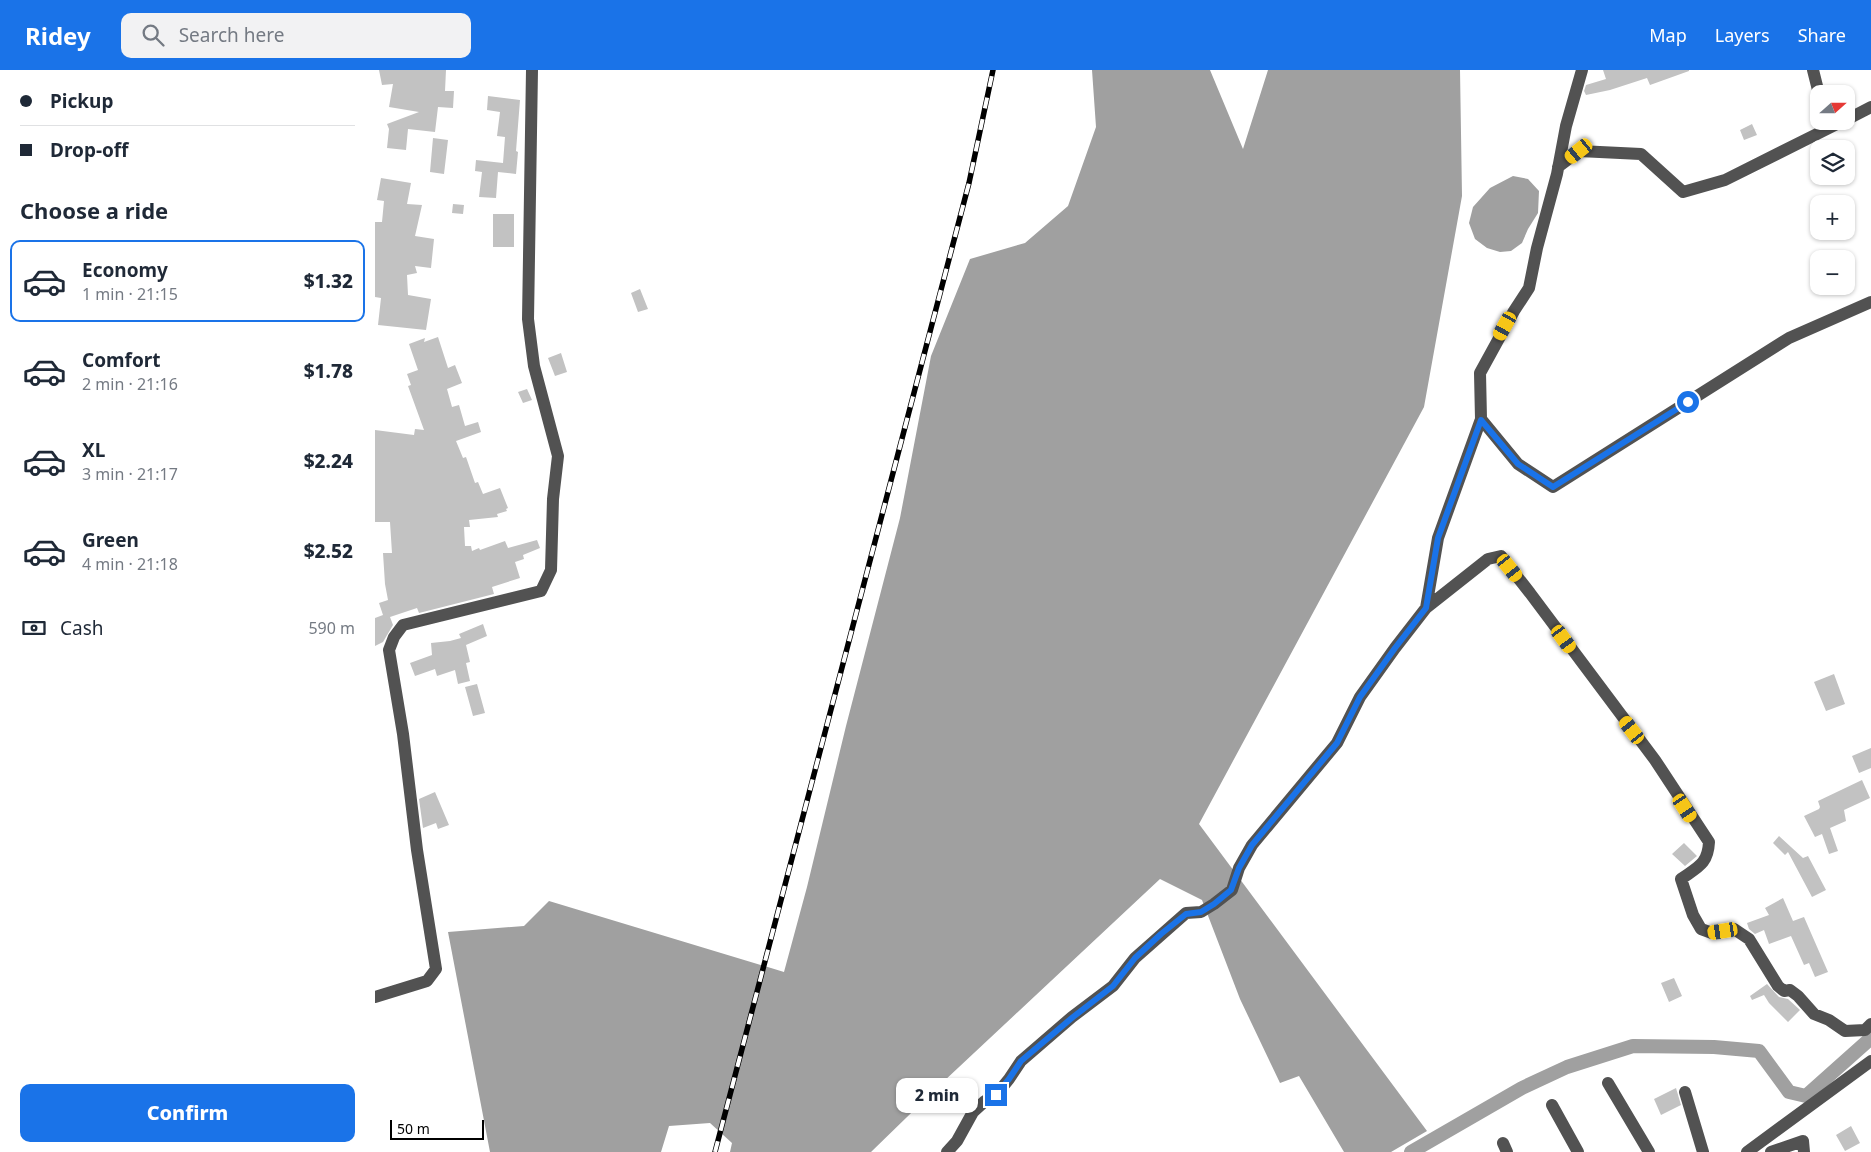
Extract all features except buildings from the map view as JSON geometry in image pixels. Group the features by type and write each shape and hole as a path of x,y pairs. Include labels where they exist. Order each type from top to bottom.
{"street":[{"path":"375,997 427,981 436,969 417,850 403,734 389,650 394,637 403,625 541,591 551,570 553,499 558,456 534,366 529,318 532,70"},
{"path":"1426,608 1438,538 1481,420 1480,373 1514,311 1529,288 1537,248 1558,168 1566,126 1582,70"},
{"path":"1813,70 1817,85"},
{"path":"1855,115 1871,108"},
{"path":"1558,168 1579,151 1641,154 1683,192 1725,180 1818,130"},
{"path":"1481,420 1518,464 1553,487 1789,338 1871,302"},
{"path":"947,1152 957,1141 973,1112 985,1101 996,1095 1021,1061 1113,986 1135,958 1186,914 1201,912 1231,890 1239,868 1252,845 1337,743 1360,697 1426,608 1488,559 1501,556 1655,760 1709,842 1709,854 1699,867 1681,879 1693,915 1701,929 1712,933 1734,929 1749,939 1778,986 1784,991 1790,990 1798,996 1814,1014 1829,1020 1845,1031 1865,1030 1871,1024"},
{"path":"1747,1152 1871,1061"},
{"path":"1608,1083 1649,1152"},
{"path":"1685,1092 1703,1152"},
{"path":"1552,1105 1578,1152"},
{"path":"1771,1152 1803,1141 1804,1152"}],"shaded area":[{"path":"1092,70 1210,70 1243,149 1268,70 1460,70 1462,196 1424,407 1199,824 1427,1131 1391,1152 1344,1152 1299,1076 1280,1083 1240,999 1202,900 1160,879 871,1152 730,1152 732,1143 710,1123 669,1126 661,1152 490,1152 448,932 524,926 549,901 784,972 900,518 931,356 970,259 1025,243 1068,206 1096,127"},
{"path":"1513,176 1528,179 1539,191 1538,213 1522,243 1511,251 1500,252 1487,248 1475,239 1469,223 1473,207 1490,188"}],"waterway":[{"path":"1411,1152 1522,1088 1567,1067 1633,1046 1714,1047 1759,1051 1789,1092 1806,1096 1871,1038"}],"railway":[{"path":"715,1152 969,183 993,70"}],"route":[{"path":"996,1095 1021,1061 1113,986 1135,958 1161,934 1186,914 1201,912 1231,890 1239,868 1252,845 1337,743 1360,697 1426,608 1438,538 1481,420 1518,464 1553,487 1688,402"}]}
